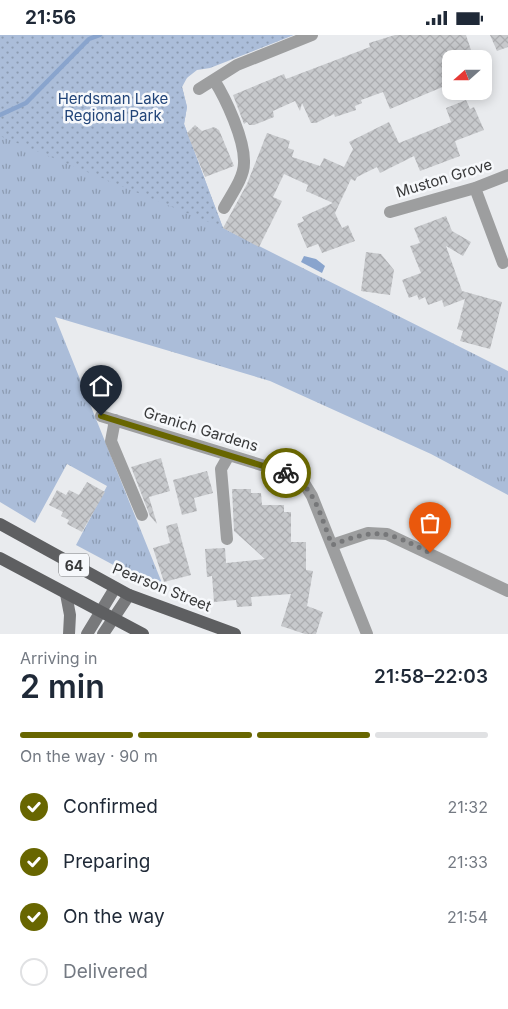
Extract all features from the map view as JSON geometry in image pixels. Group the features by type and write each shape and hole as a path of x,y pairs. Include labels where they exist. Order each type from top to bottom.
{"main road":[{"name":"Pearson Street","path":"0,524 129,595 235,634"},
{"name":"64","path":"0,558 113,620 143,634"},
{"path":"87,634 115,588"},
{"path":"66,595 70,615 69,634"},
{"path":"103,634 129,595"}],"street":[{"path":"199,89 237,65 312,35"},
{"path":"214,80 222,93 236,128 244,163 240,177 224,208"},
{"name":"Muston Grove","path":"390,212 475,188 508,175"},
{"path":"475,188 503,263"},
{"name":"Granich Gardens","path":"101,416 291,474 304,483 312,496 367,634"},
{"path":"115,420 111,441 142,515"},
{"path":"227,539 221,469 228,455"},
{"path":"332,545 368,533 387,534 508,591"}],"green space":[{"name":"Herdsman Lake Regional Park","path":"0,35 294,35 210,68 197,70 183,81 182,87 187,107 184,124 223,228 0,136"},
{"path":"188,76 182,87 187,107 184,124 223,228 508,371 508,495 431,454 270,381 55,317 166,593 76,545 107,486 67,464 35,523 0,502 0,130"}],"shaded area":[{"path":"304,256 316,259 325,266 322,273 301,262"}],"building":[{"path":"395,35 466,35 471,50 442,50 442,87 390,109 383,92 361,100 362,103 355,106 356,110 335,117 334,114 316,123 311,123 302,103 300,111 295,101 273,111 274,117 254,125 249,125 247,122 244,124 233,95 284,74 286,79 370,47 369,43"},
{"path":"490,35 508,35 508,47 497,51"},
{"path":"466,100 470,109 474,107 484,130 455,141 460,156 420,171 414,156 380,173 377,167 357,177 355,181 351,179 335,213 342,228 348,225 355,241 322,253 318,244 307,248 297,224 304,221 302,217 333,203 306,191 308,185 284,174 273,197 282,201 259,247 223,228 247,184 267,133 290,141 288,148 294,150 292,157 320,166 324,158 344,167 353,149 349,142 389,122 399,143 451,122 446,108"},
{"path":"195,125 202,131 214,127 219,130 234,166 205,177 187,133"},
{"path":"446,216 452,231 471,242 463,256 446,246 462,291 502,302 490,349 460,341 463,331 457,329 465,299 444,307 442,300 428,305 425,297 419,300 417,295 409,298 402,280 421,273 410,246 420,243 414,228"},
{"path":"366,252 381,254 394,270 390,295 361,291"},
{"path":"161,458 170,491 149,497 157,524 150,516 131,467"},
{"path":"207,471 213,493 194,498 197,511 182,515 173,480"},
{"path":"87,482 105,492 82,532 67,524 69,520 61,516 63,512 49,505 57,490 66,495 69,490 79,495"},
{"path":"232,489 251,489 251,493 261,493 262,505 284,505 284,512 291,512 291,542 306,542 306,570 313,571 307,606 323,612 316,634 305,634 281,626 291,594 251,597 252,606 237,607 236,600 214,602 212,576 207,577 205,549 225,548 226,563 265,559 234,531"},
{"path":"177,523 191,575 164,582 153,548 170,543 166,526"}],"waterway":[{"path":"0,115 26,103 89,39 100,35"}],"way so far":[{"path":"286,473 291,474 304,483 312,496 332,545 354,537 377,532 399,538 430,553"}],"route":[{"path":"101,416 286,473"}]}
